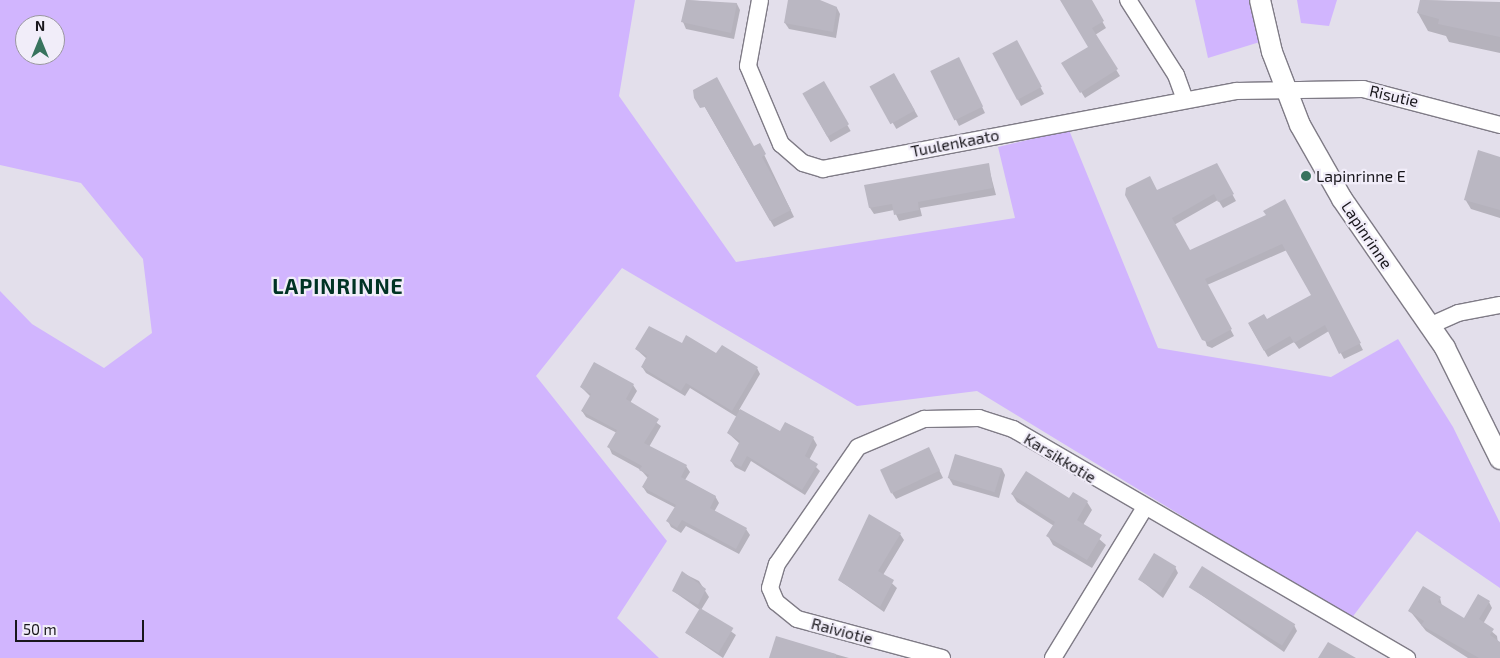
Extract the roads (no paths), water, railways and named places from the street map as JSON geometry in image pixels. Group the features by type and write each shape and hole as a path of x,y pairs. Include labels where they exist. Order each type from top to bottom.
{"street":[{"name":"Tuulenkaato","path":"760,0 748,66 781,144 804,163 823,169 1184,97 1286,89"},
{"path":"1128,0 1176,75 1184,97"},
{"name":"Lapinrinne","path":"1260,0 1286,89 1342,199 1445,348 1500,459"},
{"name":"Risutie","path":"1286,89 1363,89 1500,125"},
{"path":"1429,326 1458,313 1500,305"},
{"name":"Karsikkotie","path":"776,602 770,588 777,564 858,447 924,419 979,418 1013,429 1144,509 1407,658"},
{"path":"1052,658 1144,509"},
{"name":"Raiviotie","path":"776,602 797,619 942,658"}],"place":[{"name":"Lapinrinne E","path":"1306,176"}],"district":[{"name":"LAPINRINNE","path":"338,286"}]}
